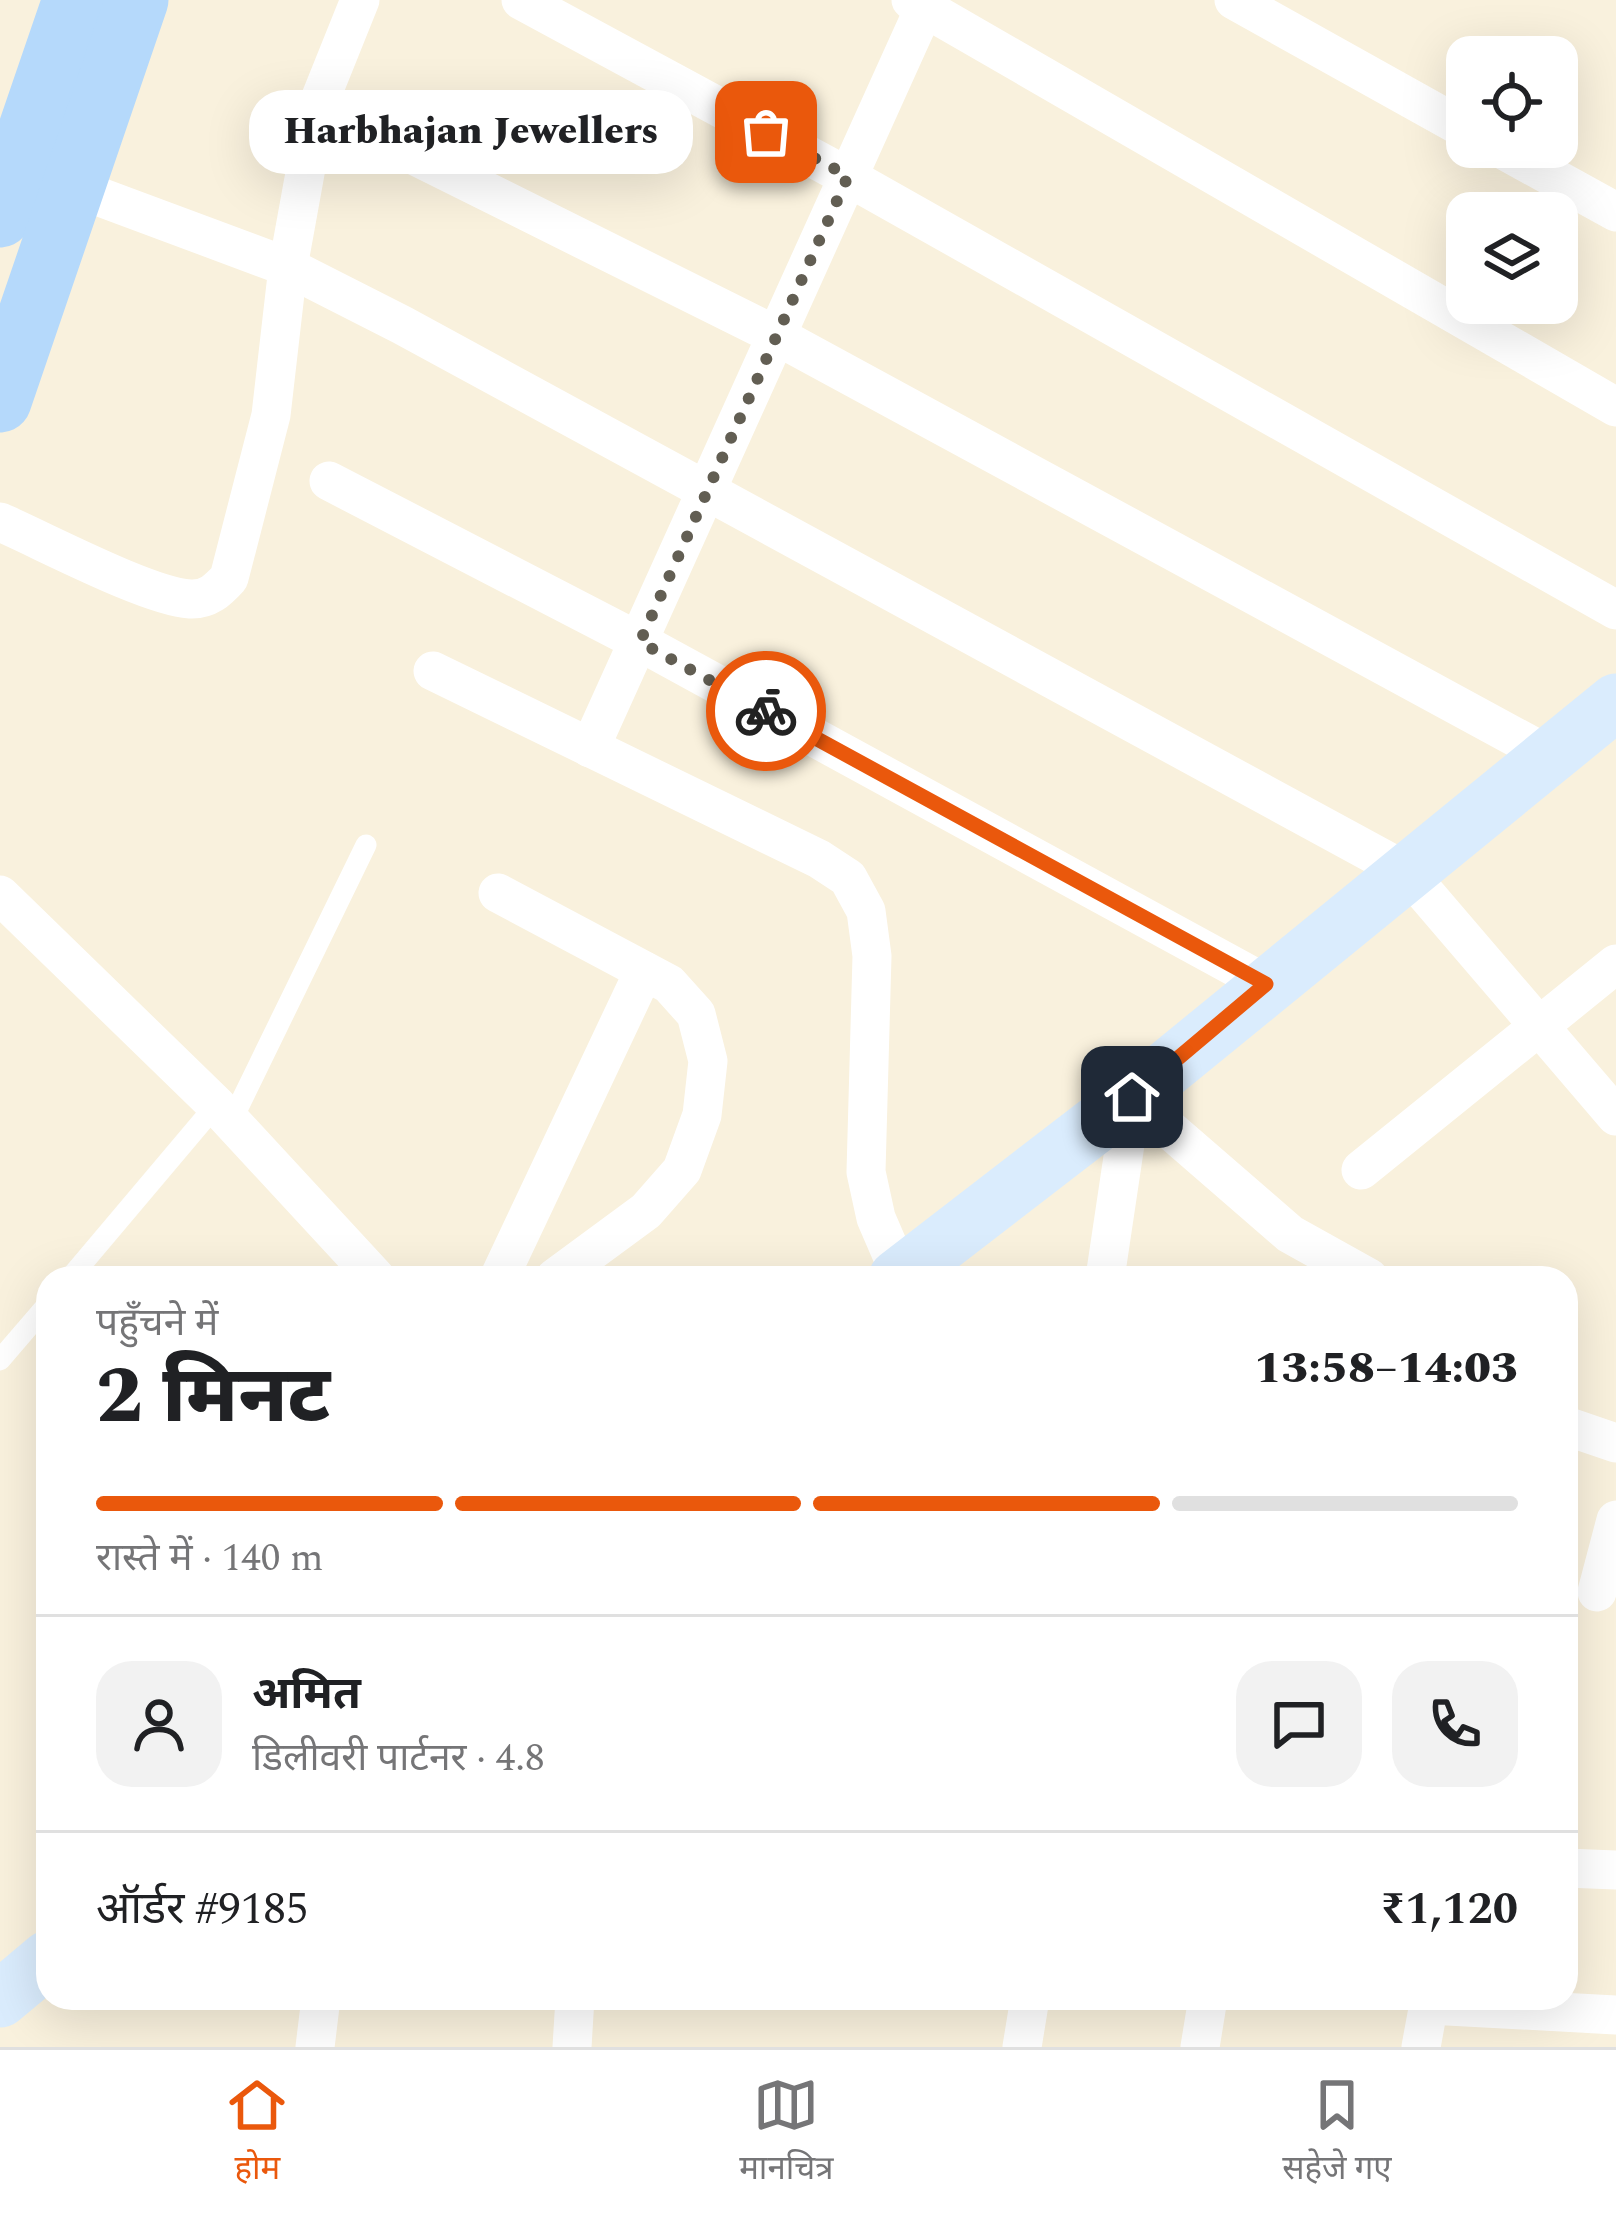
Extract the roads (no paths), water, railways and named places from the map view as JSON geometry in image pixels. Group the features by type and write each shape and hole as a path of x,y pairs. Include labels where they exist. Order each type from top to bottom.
{"main road":[{"path":"0,216 74,0"},
{"path":"5,369 137,0"},
{"path":"913,1266 1132,1097 1616,702"},
{"path":"0,1999 36,1968"}],"street":[{"path":"0,521 157,591 191,599 214,595 229,578 271,415 288,268 317,106 360,0"},
{"path":"520,0 848,176 1616,610"},
{"path":"1234,0 1446,118"},
{"path":"590,748 848,176 921,2 1616,407"},
{"path":"317,106 777,336 1552,757"},
{"path":"1536,168 1616,212"},
{"path":"73,187 288,268 402,325 1408,872 1616,1117"},
{"path":"329,481 640,642 1266,984"},
{"path":"433,671 819,859 848,878 866,911 872,956 866,1172 876,1218 895,1266"},
{"path":"498,893 669,984 696,1014 708,1061 702,1115 682,1170 646,1211 571,1266"},
{"path":"0,895 224,1114 365,1266"},
{"path":"1361,1170 1616,964"},
{"path":"506,1266 644,970"},
{"path":"1108,1266 1132,1097"},
{"path":"1132,1097 1290,1234 1347,1266"},
{"path":"1578,1430 1616,1443"},
{"path":"1593,1592 1616,1520"},
{"path":"1578,1868 1616,1870"},
{"path":"315,2047 320,2010"},
{"path":"572,2047 574,2010"},
{"path":"1022,2047 1028,2010"},
{"path":"1200,2047 1206,2010"},
{"path":"1421,2047 1428,2010"},
{"path":"1550,2010 1616,2015"}],"lane":[{"path":"81,1266 224,1114 367,845"},
{"path":"0,1360 36,1318"}],"place":[{"name":"Harbhajan Jewellers","path":"766,132"}]}
